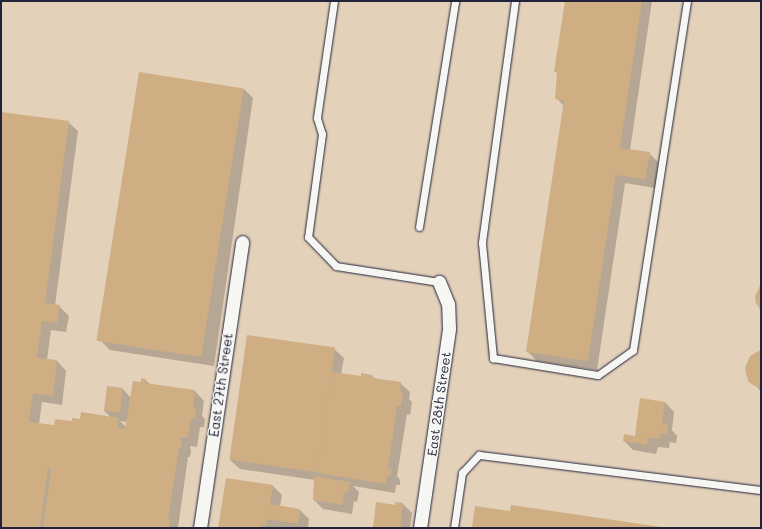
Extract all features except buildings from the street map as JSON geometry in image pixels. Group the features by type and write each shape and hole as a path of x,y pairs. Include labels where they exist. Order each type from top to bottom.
{"street":[{"name":"East 27th Street","path":"200,528 242,242"},
{"name":"East 28th Street","path":"420,528 449,332 448,304 439,282"}],"lane":[{"path":"334,1 317,118 322,134 308,237 336,266 439,282"},
{"path":"419,228 455,1"},
{"path":"515,1 482,243 493,358 598,375 633,350 687,1"},
{"path":"454,528 462,473 479,455 761,490"}],"shaded area":[{"path":"1,1 761,1 761,528 1,528"}]}
